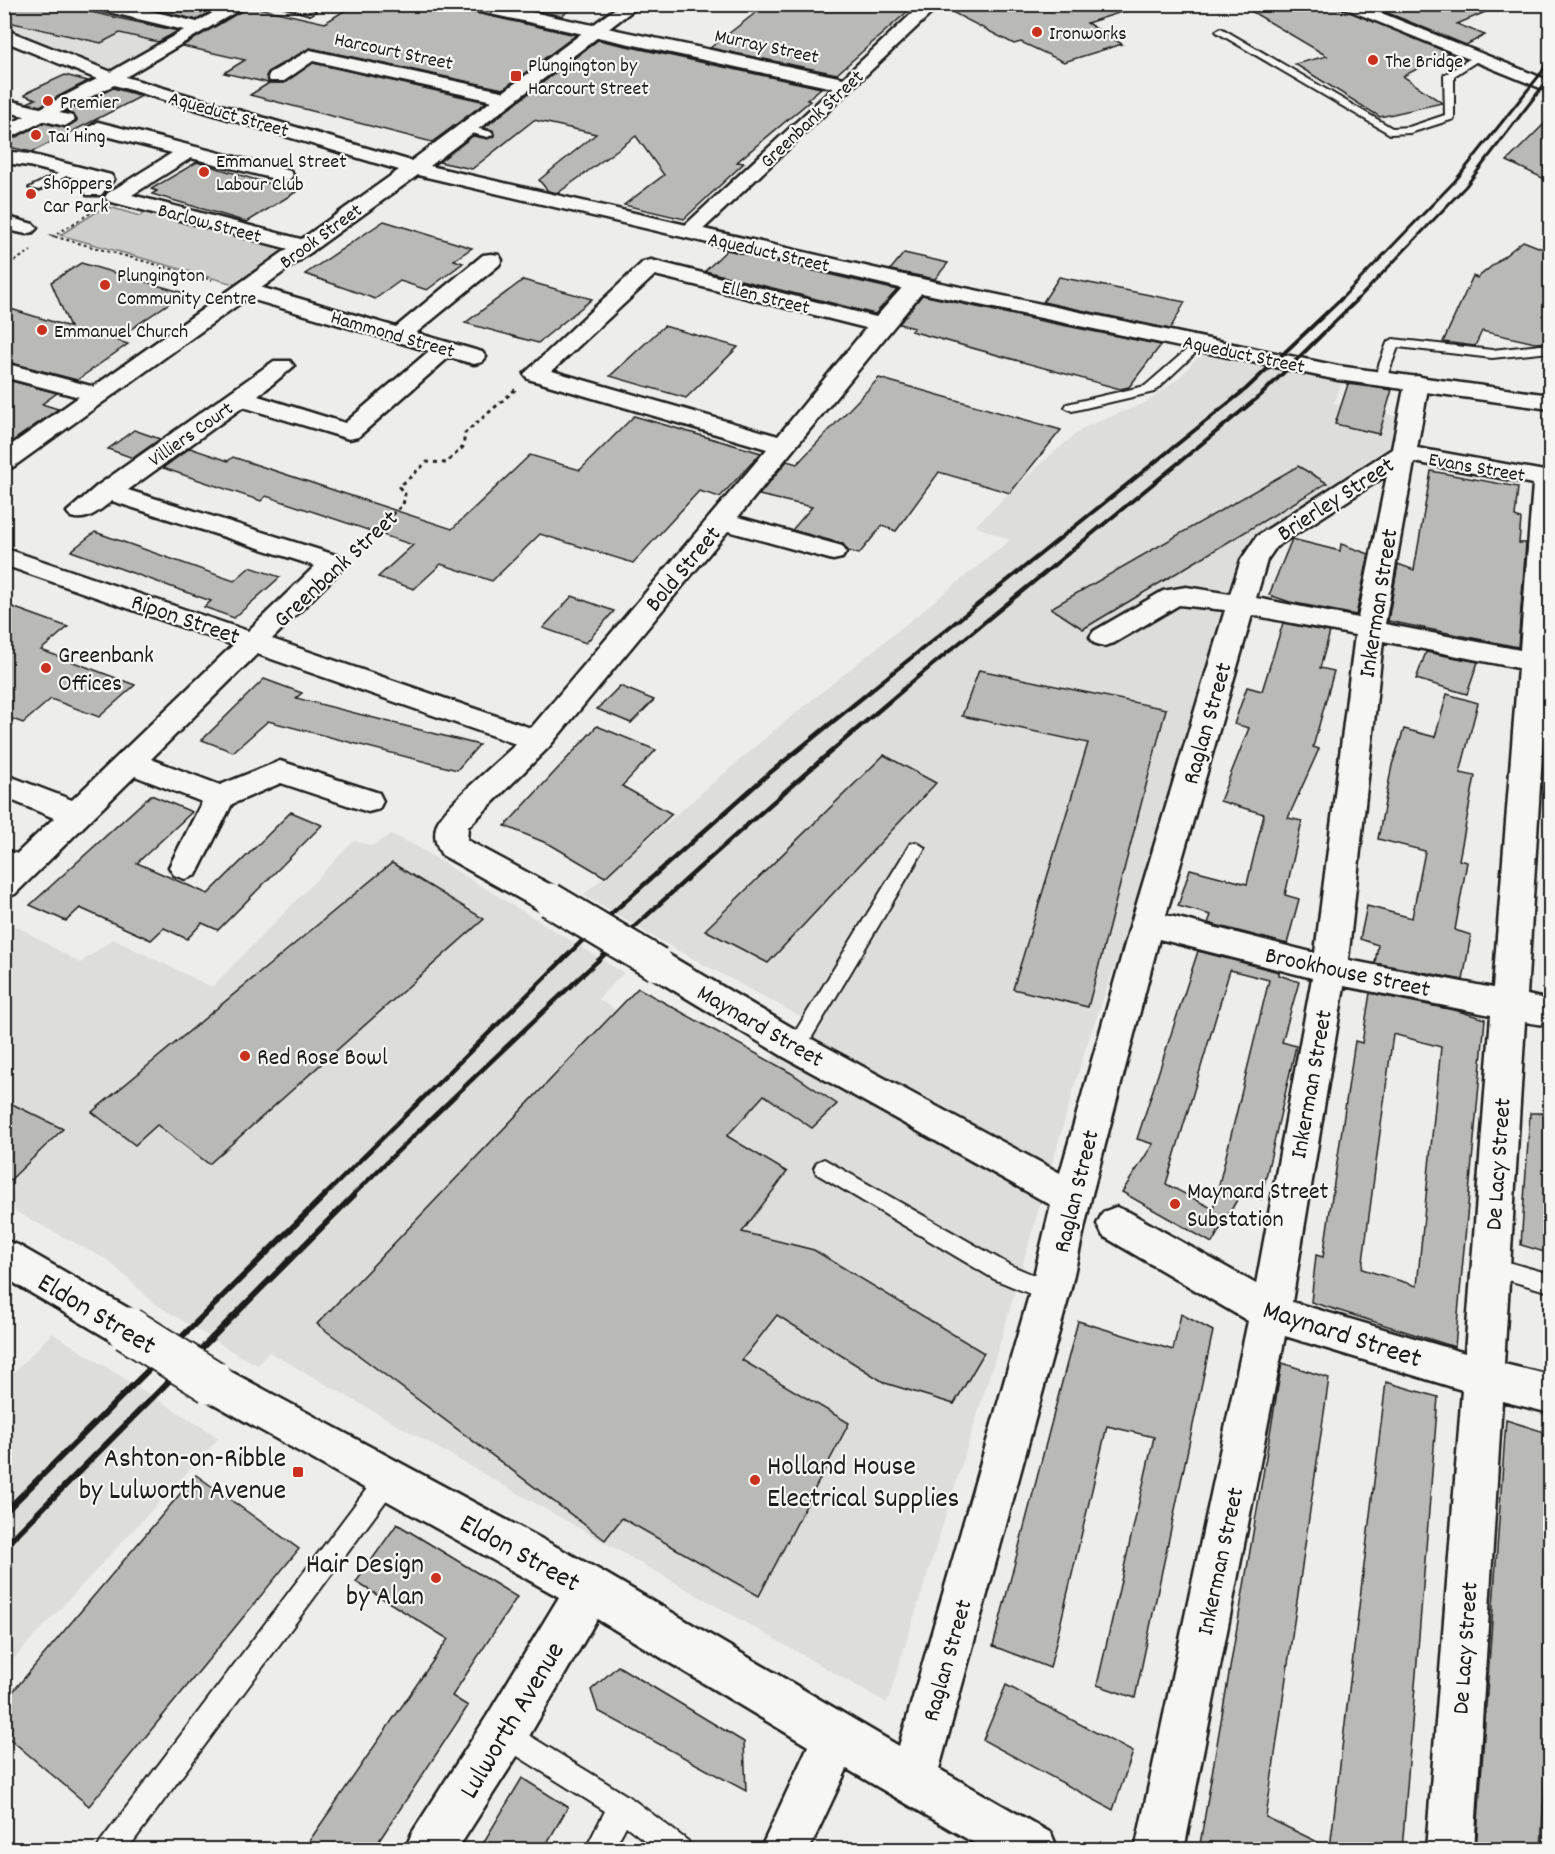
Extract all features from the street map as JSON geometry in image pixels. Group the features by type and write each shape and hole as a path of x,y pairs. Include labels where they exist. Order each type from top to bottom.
{"street":[{"path":"4,135 112,79 241,4"},
{"name":"Murray Street","path":"467,4 847,85"},
{"name":"Brook Street","path":"4,462 414,168 633,4"},
{"name":"Greenbank Street","path":"689,232 933,4"},
{"path":"1342,4 1551,87"},
{"path":"101,5 200,27"},
{"name":"Aqueduct Street","path":"4,34 112,79 414,168 917,285 1338,373 1551,402"},
{"name":"Harcourt Street","path":"277,76 310,55 506,98"},
{"path":"4,105 65,120"},
{"path":"98,128 283,175"},
{"path":"115,197 188,151"},
{"path":"4,157 104,179 94,190"},
{"name":"Barlow Street","path":"115,197 304,247"},
{"path":"4,222 26,228"},
{"path":"400,335 491,260"},
{"name":"Ellen Street","path":"536,374 651,267 881,325"},
{"name":"Bold Street","path":"453,847 450,836 453,823 537,741 722,521 781,445 881,325 917,285"},
{"name":"Hammond Street","path":"245,290 474,357"},
{"name":"Villiers Court","path":"80,512 106,491 240,399 349,432 446,348"},
{"path":"240,399 282,366"},
{"path":"4,370 98,395"},
{"path":"536,374 781,445"},
{"name":"Inkerman Street","path":"1159,1850 1270,1313 1330,970 1370,630 1417,383"},
{"name":"Evans Street","path":"1403,453 1548,478"},
{"name":"Brierley Street","path":"1241,604 1254,560 1266,542 1403,453"},
{"name":"De Lacy Street","path":"1450,1850 1509,1004 1542,664 1548,478"},
{"name":"Villiers Court","path":"106,491 333,563"},
{"path":"722,521 833,552"},
{"name":"Ripon Street","path":"4,556 537,741"},
{"name":"Greenbank Street","path":"4,886 16,859 78,815 256,642 333,563"},
{"path":"1104,637 1173,597 1186,596 1241,604 1542,664"},
{"name":"Raglan Street","path":"913,1779 1050,1292 1072,1198 1148,923 1241,604"},
{"path":"131,763 220,797"},
{"path":"185,867 220,797 280,772 368,801"},
{"path":"4,785 78,815"},
{"name":"Maynard Street","path":"453,847 550,900 796,1047 1072,1198"},
{"name":"Brookhouse Street","path":"1148,923 1330,970 1551,1013"},
{"name":"Maynard Street","path":"1116,1224 1270,1313 1482,1377 1551,1394"},
{"name":"Eldon Street","path":"4,1257 128,1329 212,1382 589,1589 837,1737 1034,1850"},
{"name":"Lulworth Avenue","path":"429,1850 504,1732 589,1589"},
{"path":"784,1850 837,1737"}],"lane":[{"path":"278,4 310,11"},
{"path":"1221,31 1390,131 1410,130 1450,117 1449,75 1477,58"},
{"path":"465,129 488,134"},
{"path":"35,188 71,171"},
{"path":"1072,407 1149,388 1200,343"},
{"path":"1380,379 1394,344 1482,355 1532,352 1551,348"},
{"path":"796,1047 916,848"},
{"path":"824,1168 1002,1272 1050,1292"},
{"path":"1490,1266 1551,1283"},
{"path":"110,1850 389,1478"},
{"path":"504,1732 622,1807 679,1850"},
{"path":"598,1850 622,1807"}],"path":[{"path":"44,242 115,197"},
{"path":"26,228 245,290"},
{"path":"4,267 34,249"},
{"name":"Greenbank Street","path":"333,563 403,505 405,494 399,487 427,462 446,463 462,450 466,442 465,433 536,374"}],"shaded area":[{"path":"5,5 231,5 109,74 5,28"},
{"path":"106,206 140,216 151,209 297,249 244,287 60,235"},
{"path":"1201,353 1344,378 1334,403 1404,418 1399,453 1262,539 1193,747 1085,1050 1001,1339 887,1703 269,1352 258,1365 238,1355 154,1303 109,1261 5,1206 4,919 80,963 113,939 212,987 354,841 372,846 391,834 416,846 624,973 598,999 742,1089 809,1021 673,948 583,895 770,734 1010,540 975,526 1040,464 1083,428 1147,402 1180,377"},
{"path":"52,1333 219,1438 5,1668 5,1382"}],"building":[{"path":"4,4 54,4 178,31 158,42 120,33 101,43 4,21"},
{"path":"196,4 223,4 197,20 145,7 150,5 183,12"},
{"path":"355,4 457,4 467,11 576,35 503,89 310,48 269,71 266,76 270,83 284,83 313,63 486,102 432,142 250,95 269,83 224,73 245,60 182,46 250,6 325,23"},
{"path":"507,4 578,4 561,16"},
{"path":"767,4 916,4 837,74 710,48"},
{"name":"Ironworks","path":"943,4 1124,4 1125,11 1087,23 1122,44 1064,62 1021,42 1014,44 942,7"},
{"name":"The Bridge","path":"1239,4 1332,4 1449,53 1403,76 1442,103 1380,117 1295,64 1327,56"},
{"path":"1366,4 1502,5 1457,24 1485,35 1466,45"},
{"path":"598,40 821,88 807,100 810,101 737,162 744,163 684,219 624,205 664,175 636,136 558,193 548,191 539,180 596,134 534,120 472,169 439,162 473,136 488,139 494,136 493,130 484,128"},
{"path":"65,75 88,81 40,106 27,103 36,99 25,95 28,92"},
{"path":"113,88 142,96 32,152 4,146 4,143 44,123 66,128 77,120 74,115 66,112"},
{"path":"1551,117 1551,182 1507,161"},
{"path":"197,162 296,192 247,222 152,194 157,191 151,189"},
{"path":"384,221 472,248 454,260 463,263 427,290 400,281 375,299 305,274"},
{"path":"1523,241 1551,252 1551,342 1535,343 1482,331 1475,346 1443,342 1473,276 1477,278"},
{"path":"727,250 897,290 875,314 705,271"},
{"path":"904,253 948,263 935,279 890,270"},
{"path":"81,263 184,293 115,340 128,344 77,380 4,361 4,307 70,327 51,282"},
{"path":"1059,277 1185,302 1170,329 1043,302"},
{"path":"523,280 592,299 538,343 465,323"},
{"path":"922,295 1161,345 1129,387 1120,389 911,331 914,328 899,324"},
{"path":"664,326 738,347 686,398 610,376"},
{"path":"879,378 1061,430 1010,493 939,472 896,531 882,526 859,554 848,551 843,544 792,530 812,507 759,495 787,461 797,464"},
{"path":"4,379 57,393 42,404 58,409 4,447"},
{"path":"1348,384 1392,390 1379,434 1335,424"},
{"path":"634,416 761,453 720,497 699,491 633,563 540,534 492,581 441,564 414,589 378,577 413,545 266,496 261,501 163,468 190,448 228,461 233,457 452,529 530,455 580,470"},
{"path":"134,430 160,439 133,458 108,449"},
{"path":"1298,466 1327,483 1083,629 1051,608"},
{"path":"1431,471 1518,487 1515,517 1521,519 1519,543 1526,543 1518,647 1388,621 1398,564 1414,570"},
{"path":"95,532 234,581 250,567 280,577 234,618 204,607 211,601 71,551"},
{"path":"1292,539 1340,551 1341,544 1369,554 1356,615 1290,602 1269,595"},
{"path":"572,596 614,611 586,643 543,628"},
{"name":"Greenbank Offices","path":"4,604 68,627 41,650 135,685 99,717 51,699 23,723 4,716"},
{"path":"1283,623 1330,632 1320,668 1334,671 1313,747 1319,749 1288,818 1302,821 1285,895 1299,899 1287,944 1208,923 1211,915 1178,906 1190,869 1247,884 1264,814 1220,801 1249,728 1234,724 1247,687 1262,691"},
{"path":"1426,652 1478,662 1467,694 1416,679"},
{"path":"979,670 1166,709 1088,1007 1013,989 1088,743 962,716"},
{"path":"264,679 302,693 296,698 479,745 457,770 268,721 233,752 202,740"},
{"path":"620,686 654,700 631,723 597,709"},
{"path":"1447,694 1478,703 1460,773 1475,776 1459,860 1467,862 1455,930 1471,935 1463,980 1375,963 1378,945 1360,939 1367,906 1412,918 1425,851 1378,839 1392,765 1404,729 1435,737"},
{"path":"597,726 656,750 622,786 672,814 605,877 551,845 505,826"},
{"path":"884,755 936,783 768,963 705,930"},
{"path":"151,795 192,812 137,863 208,894 291,812 322,825 218,930 202,923 187,939 164,928 151,940 80,908 66,921 30,905"},
{"name":"Red Rose Bowl","path":"392,863 484,919 209,1164 157,1125 135,1145 92,1112"},
{"path":"1198,951 1279,972 1279,975 1299,982 1282,1042 1296,1046 1261,1199 1241,1193 1212,1243 1122,1192 1153,1144 1137,1139","holes":["1230,970 1269,980 1213,1209 1166,1184"]},
{"path":"638,988 791,1073 837,1104 812,1128 764,1095 727,1136 787,1172 742,1232 814,1250 984,1353 954,1404 885,1383 777,1315 742,1360 849,1423 759,1596 622,1518 605,1540 317,1324"},
{"path":"1370,993 1458,1011 1485,1019 1455,1347 1311,1302 1316,1255 1323,1257 1355,1041 1362,1043","holes":["1393,1034 1441,1047 1417,1286 1362,1269"]},
{"path":"4,1100 63,1129 4,1186"},
{"path":"1530,1113 1551,1113 1551,1254 1521,1245"},
{"path":"1181,1314 1213,1331 1135,1698 1097,1685 1154,1437 1107,1426 1050,1668 993,1646 1078,1321 1173,1350"},
{"path":"1282,1363 1329,1378 1266,1817 1330,1848 1386,1382 1438,1397 1402,1850 1199,1850"},
{"path":"1506,1420 1551,1434 1551,1654 1541,1850 1476,1850"},
{"path":"196,1475 299,1549 89,1806 4,1734 4,1702"},
{"path":"397,1524 517,1597 452,1696 468,1706 373,1850 303,1850 448,1639 356,1582"},
{"path":"618,1666 744,1742 746,1791 598,1711 591,1690"},
{"path":"1006,1685 1133,1752 1113,1810 983,1740"},
{"path":"522,1778 568,1807 543,1850 479,1850"}],"railway":[{"path":"1341,299 1455,181 1542,72 1550,56"},
{"path":"1357,300 1466,186 1550,77"},
{"path":"871,690 1246,389 1341,299"},
{"path":"902,690 1261,395 1357,300"},
{"path":"324,1196 593,930 766,776 873,689"},
{"path":"352,1196 623,937 904,689"},
{"path":"4,1513 325,1195"},
{"path":"4,1547 354,1195"}],"place":[{"name":"Ironworks","path":"1037,32"},
{"name":"The Bridge","path":"1373,60"},
{"name":"Plungington by Harcourt Street","path":"516,76"},
{"name":"Premier","path":"48,101"},
{"name":"Tai Hing","path":"36,135"},
{"name":"Emmanuel Street Labour Club","path":"204,172"},
{"name":"Shoppers Car Park","path":"31,194"},
{"name":"Plungington Community Centre","path":"105,285"},
{"name":"Emmanuel Church","path":"42,330"},
{"name":"Greenbank Offices","path":"46,668"},
{"name":"Red Rose Bowl","path":"245,1056"},
{"name":"Maynard Street Substation","path":"1175,1204"},
{"name":"Ashton-on-Ribble by Lulworth Avenue","path":"298,1472"},
{"name":"Holland House Electrical Supplies","path":"755,1480"},
{"name":"Hair Design by Alan","path":"436,1578"}]}
